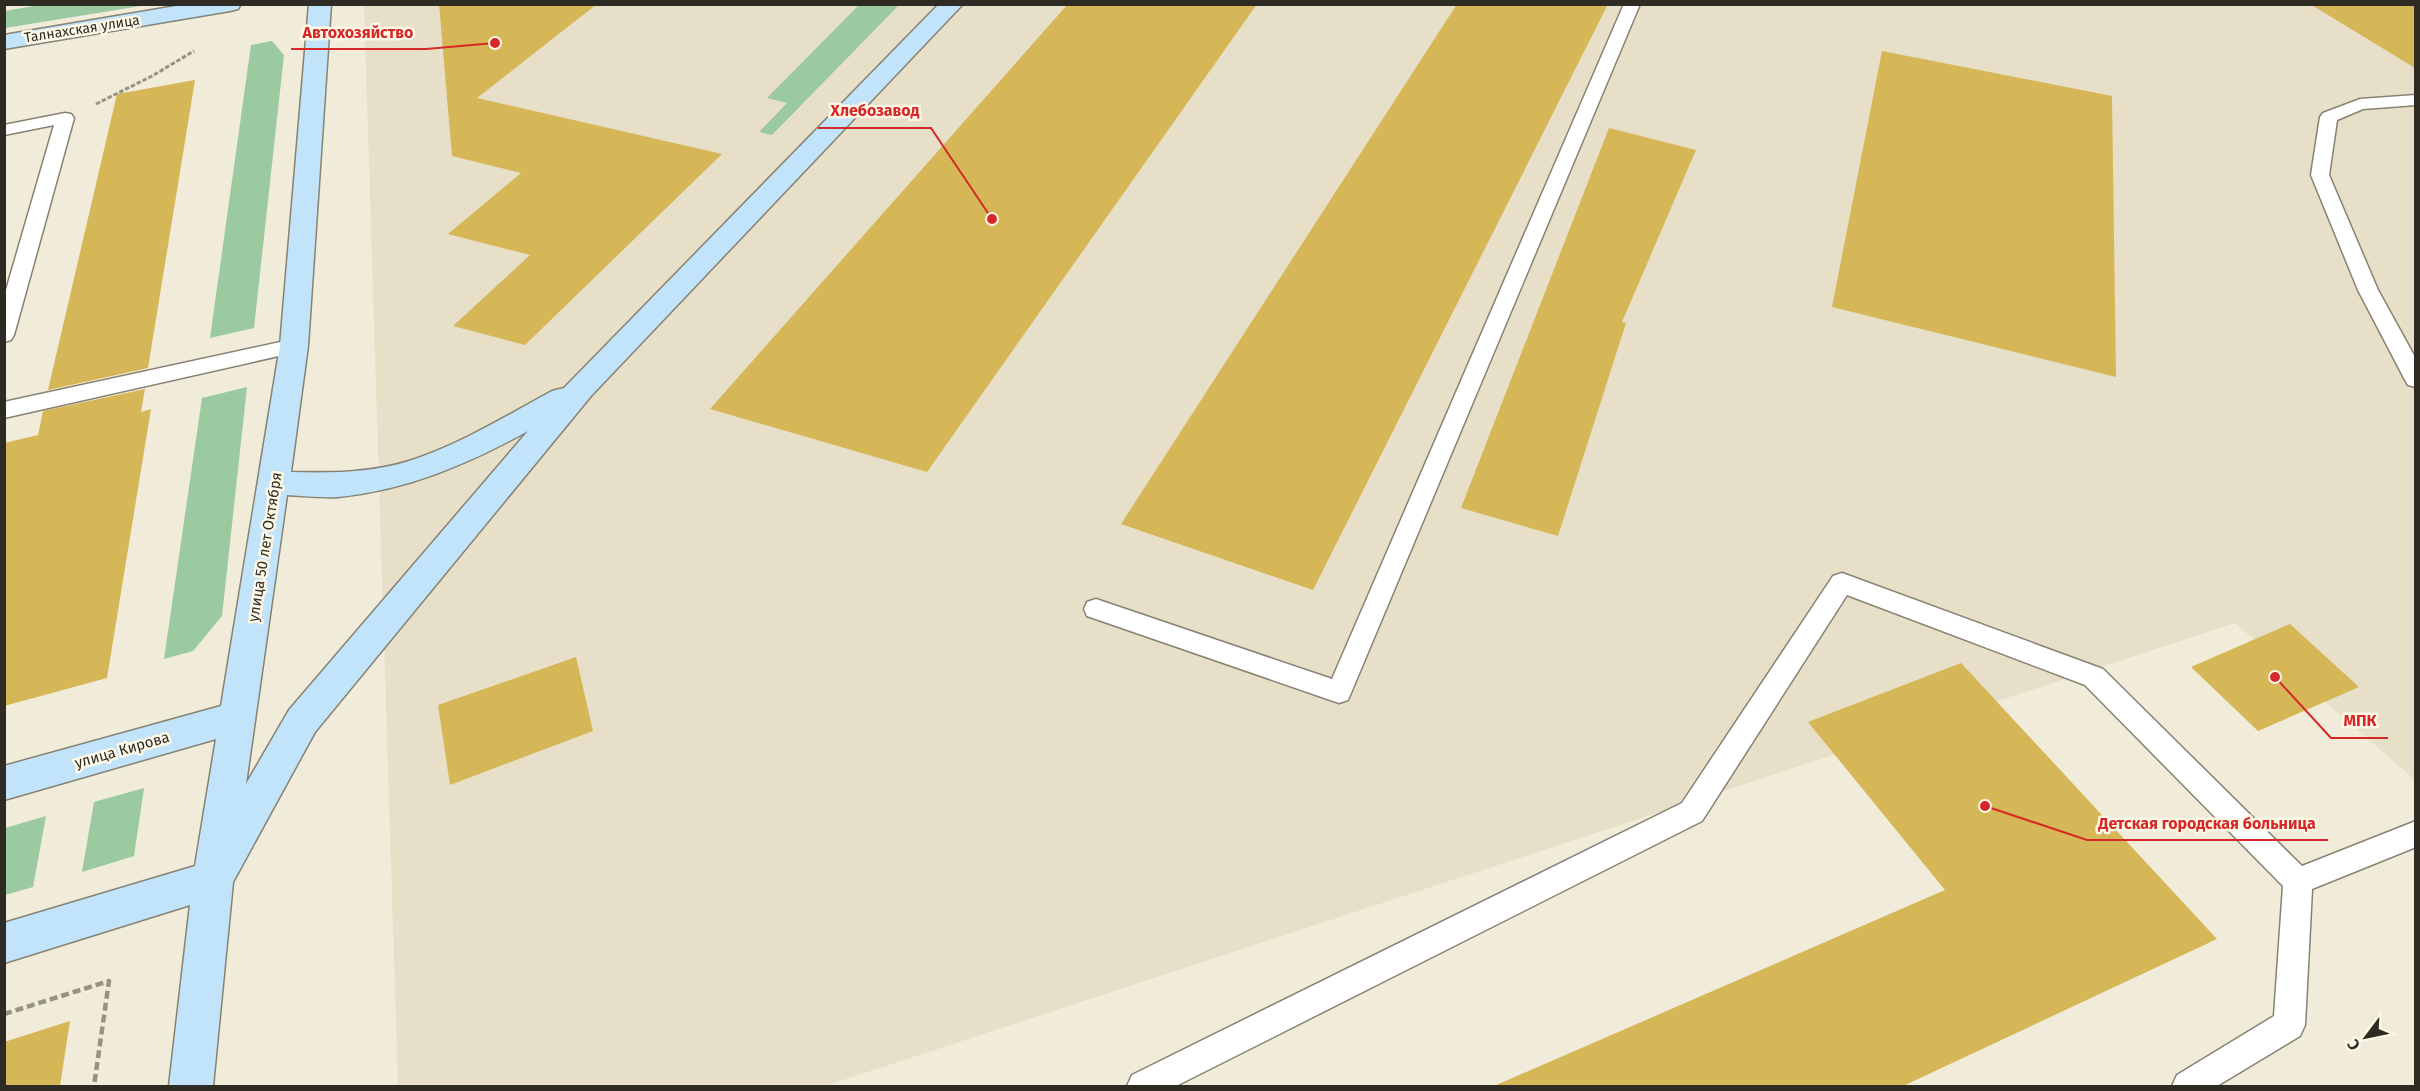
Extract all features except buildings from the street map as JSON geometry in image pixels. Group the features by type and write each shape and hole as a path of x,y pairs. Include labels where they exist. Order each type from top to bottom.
{"main road":[{"name":"Талнахская улица","path":"4,42 230,4"},
{"name":"улица 50 лет Октября","path":"191,1086 213,879 294,346 320,4"},
{"path":"4,943 213,879 302,721 580,389 952,4"},
{"path":"275,483 337,485 412,472 471,448 580,389"},
{"name":"улица Кирова","path":"4,783 239,717"}],"lane":[{"path":"1096,609 1339,692 1632,4"},
{"path":"2415,100 2360,104 2329,117 2320,175 2368,290 2415,380"},
{"path":"4,130 65,118 4,336"},
{"path":"4,410 294,346"},
{"path":"1143,1086 1692,812 1842,583 2094,677 2298,881 2289,1025 2188,1086"},
{"path":"2298,881 2415,834"}],"path":[{"path":"114,95 194,51"},
{"path":"4,1014 109,981 94,1086"}],"shaded area":[{"path":"364,5 2415,5 2415,780 2235,623 825,1086 398,1086"}],"green space":[{"path":"45,4 147,5 5,28 5,11"},
{"path":"859,5 899,5 772,135 759,132 787,103 767,98"},
{"path":"272,41 284,55 254,328 210,338 251,45"},
{"path":"247,387 222,616 193,651 164,659 202,398"},
{"path":"144,788 134,856 82,872 94,802"},
{"path":"46,816 33,887 5,895 5,828"}],"place":[{"name":"Автохозяйство","path":"495,43"},
{"name":"Хлебозавод","path":"992,219"},
{"name":"МПК","path":"2275,677"},
{"name":"Детская городская больница","path":"1985,806"}]}
